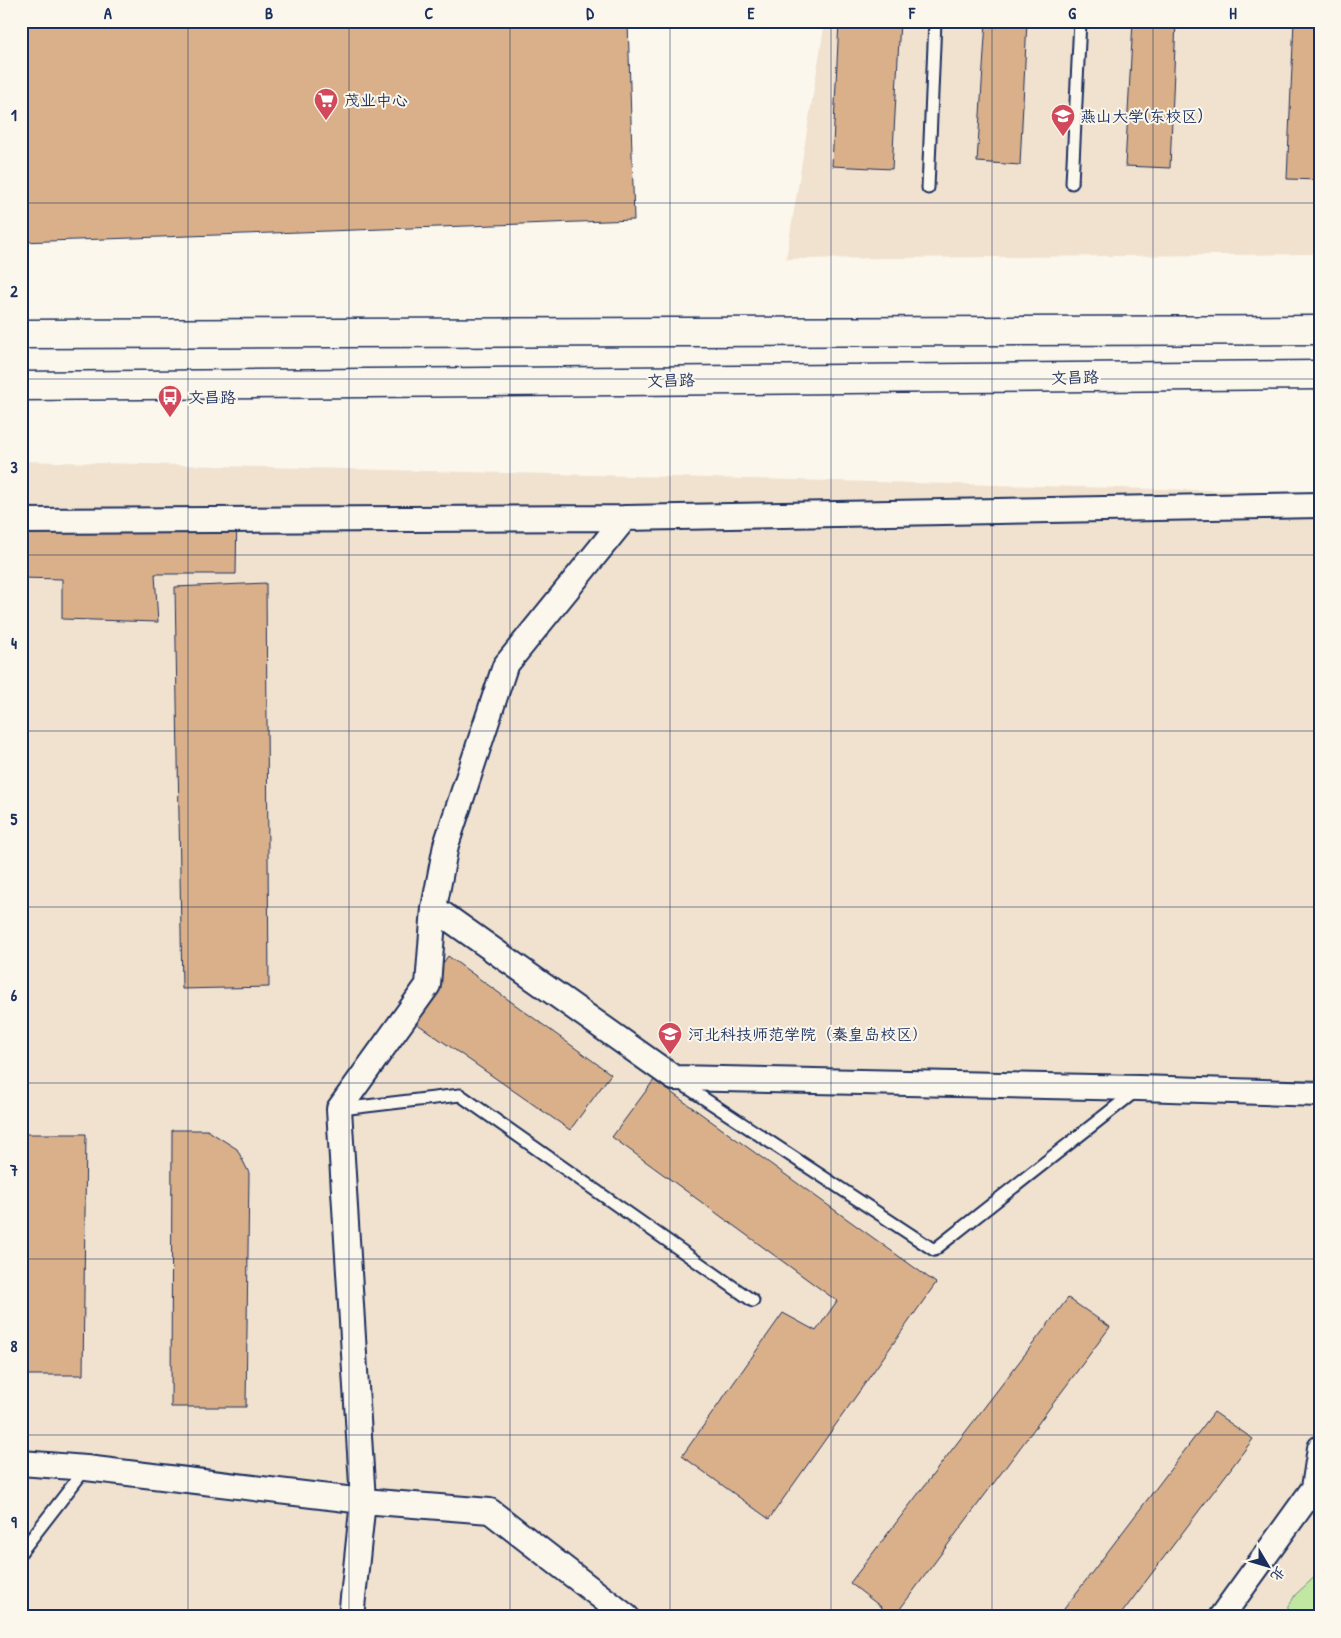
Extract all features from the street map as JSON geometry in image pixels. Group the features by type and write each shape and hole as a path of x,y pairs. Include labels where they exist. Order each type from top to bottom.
{"main road":[{"path":"21,334 1320,330"},
{"name":"文昌路","path":"21,386 1320,375"}],"street":[{"path":"21,521 625,518 1320,505"},
{"path":"351,1617 363,1501 339,1109 428,985 434,908 446,844 505,666 625,518"},
{"path":"434,908 674,1078 1140,1088 1320,1094"},
{"path":"1221,1617 1314,1488 1320,1448"},
{"path":"21,1463 86,1468 363,1501 490,1511 627,1617"}],"lane":[{"path":"928,188 935,21"},
{"path":"1072,183 1080,21"},
{"path":"674,1078 934,1250 1140,1088"},
{"path":"339,1109 460,1095 752,1301"},
{"path":"21,1552 86,1468"}],"shaded area":[{"name":"燕山大学(东校区)","path":"825,21 1320,21 1320,254 786,259"},
{"name":"河北科技师范学院（秦皇岛校区）","path":"21,461 1320,493 1320,1617 21,1617"}],"green space":[{"path":"1320,1572 1320,1617 1283,1617 1295,1595"}],"building":[{"name":"茂业中心","path":"21,21 628,21 634,220 21,242"},
{"path":"839,21 900,21 892,169 832,166"},
{"path":"986,21 1027,21 1020,165 977,162"},
{"path":"1133,21 1176,21 1170,168 1125,166"},
{"path":"1294,21 1320,21 1320,180 1287,179"},
{"path":"237,507 236,574 155,574 158,622 62,619 62,579 21,578 21,509"},
{"path":"266,583 269,987 182,989 175,587"},
{"path":"448,956 611,1074 570,1130 406,1016"},
{"path":"654,1080 936,1283 769,1519 682,1456 783,1313 816,1331 837,1301 612,1137"},
{"path":"172,1130 207,1130 237,1149 249,1173 246,1407 171,1407"},
{"path":"21,1134 86,1134 83,1375 21,1375"},
{"path":"1068,1298 1110,1327 894,1617 850,1583"},
{"path":"1214,1412 1253,1439 1119,1617 1058,1617"}],"place":[{"name":"茂业中心","path":"326,121"},
{"name":"燕山大学(东校区)","path":"1063,137"},
{"name":"文昌路","path":"170,418"},
{"name":"河北科技师范学院（秦皇岛校区）","path":"670,1055"}]}
